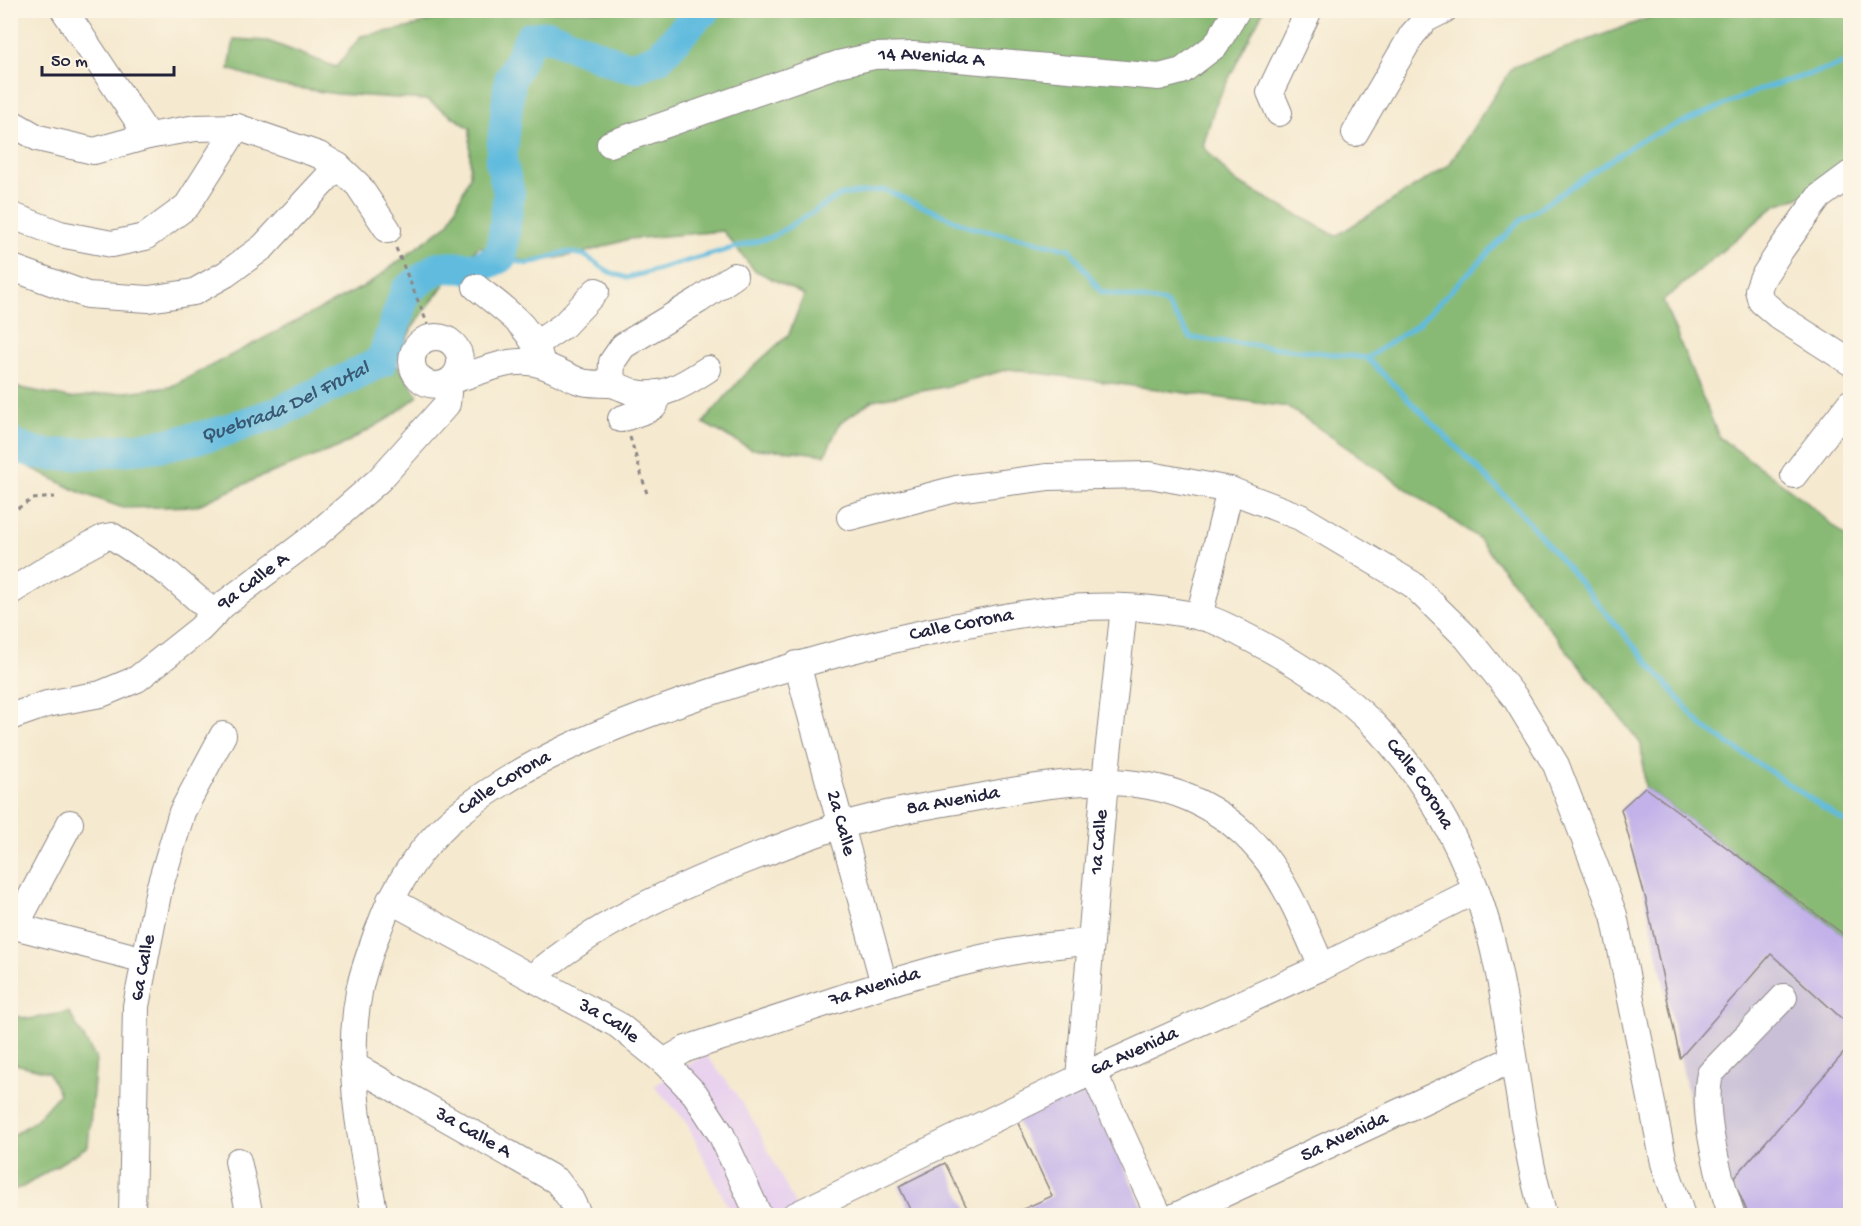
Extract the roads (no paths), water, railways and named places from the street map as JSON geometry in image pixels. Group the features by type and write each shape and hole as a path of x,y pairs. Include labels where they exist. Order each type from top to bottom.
{"street":[{"path":"64,10 148,136"},
{"name":"14 Avenida A","path":"610,144 838,64 874,56 913,55 1159,77 1182,71 1216,45 1237,10"},
{"path":"1279,113 1270,92 1309,10"},
{"path":"1355,133 1412,35 1426,19 1444,10"},
{"path":"10,122 38,138 94,151 148,136 196,128 237,127 319,155 338,166 358,184 388,230"},
{"path":"10,214 60,234 112,244 145,237 187,206 237,127"},
{"path":"10,267 87,295 149,299 194,292 226,274 263,247 338,166"},
{"path":"1851,174 1819,197 1780,251 1762,279 1758,290 1761,301 1781,318 1851,362"},
{"path":"611,384 612,362 623,346 734,276"},
{"path":"476,287 522,324 539,354 581,382 597,385 611,384 635,393 666,393 708,369"},
{"path":"449,382 460,367 459,351 448,340 432,334 420,343 412,356 414,371 430,385 449,382 504,364 526,362 539,354 596,291"},
{"name":"9a Calle A","path":"10,717 47,704 100,694 137,680 200,629 223,605 316,535 379,480 447,404 449,382"},
{"path":"621,419 655,405 657,393"},
{"path":"1794,475 1851,403"},
{"path":"850,517 956,489 1048,477 1150,476 1230,490 1300,517 1412,584 1467,638 1516,699 1556,765 1614,915 1664,1163 1682,1215"},
{"path":"1199,617 1230,490"},
{"path":"10,592 52,565 105,537 112,536 169,574 215,614"},
{"name":"Calle Corona","path":"375,1215 357,1115 353,1065 359,989 390,900 430,842 453,818 488,792 525,770 602,732 645,715 797,664 879,642 996,617 1050,610 1124,607 1154,609 1199,617 1230,628 1304,668 1334,689 1373,724 1403,758 1427,792 1450,831 1476,890 1489,933 1501,986 1530,1160 1544,1215"},
{"name":"1a Calle","path":"1124,607 1105,781 1091,942 1086,1074 1159,1215"},
{"name":"2a Calle","path":"797,664 884,984"},
{"name":"6a Calle","path":"132,1215 136,1006 159,890 182,812 223,735"},
{"name":"8a Avenida","path":"533,977 552,961 597,932 683,886 842,825 931,805 1020,789 1105,781 1150,785 1188,798 1221,815 1250,839 1272,865 1292,898 1322,967"},
{"path":"70,823 13,926 145,960"},
{"name":"6a Avenida","path":"794,1215 1086,1074 1322,967 1476,890"},
{"name":"3a Calle","path":"390,900 618,1025 664,1062 695,1094 722,1134 759,1215"},
{"name":"7a Avenida","path":"664,1062 686,1049 884,984 982,957 1063,944 1091,942"},
{"path":"1732,1215 1722,1187 1707,1106 1708,1082 1710,1074 1784,997"},
{"name":"5a Avenida","path":"1176,1215 1513,1059"},
{"name":"3a Calle A","path":"353,1065 557,1181 579,1215"},
{"path":"238,1161 250,1215"}],"waterway":[{"name":"Quebrada Del Frutal","path":"10,444 51,455 94,453 159,446 215,434 279,412 382,361 406,291 438,267 477,268 501,257 509,193 501,161 510,79 530,38 550,36 621,65 635,67 658,58 705,10"},
{"path":"1367,358 1418,324 1520,221 1639,141 1764,88 1850,62"},
{"path":"501,257 528,264 566,252 584,255 609,272 627,278 772,237 841,195 885,190 970,227 1070,249 1101,292 1166,303 1191,338 1367,358 1515,506 1702,726 1850,825"}]}
